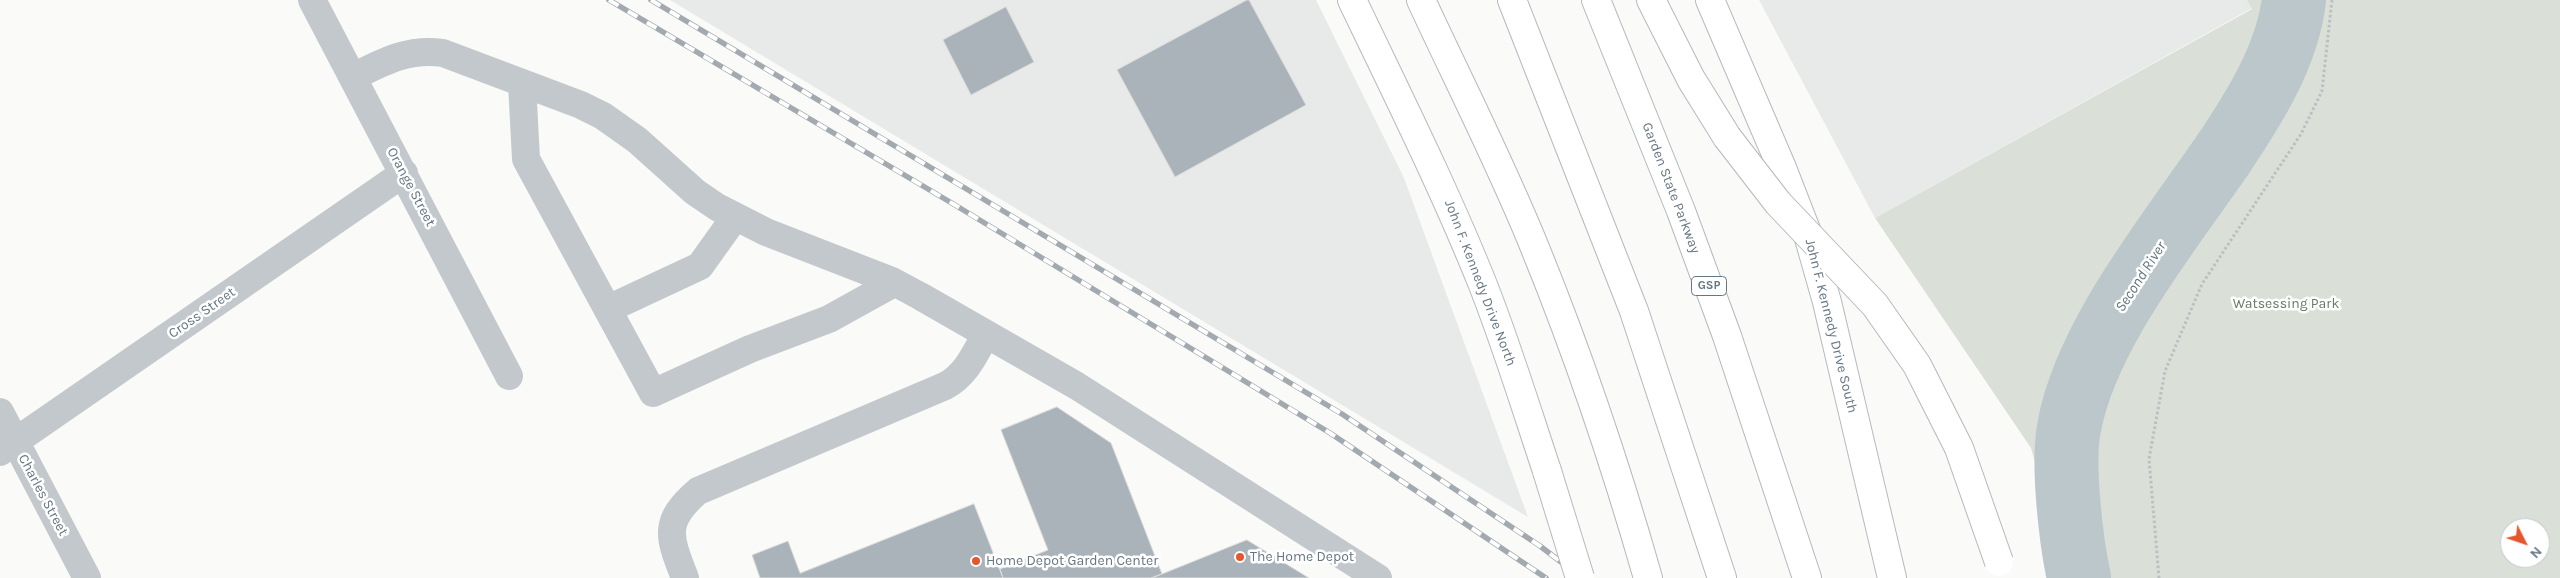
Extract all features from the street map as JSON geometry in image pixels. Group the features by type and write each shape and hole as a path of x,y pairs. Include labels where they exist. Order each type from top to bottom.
{"main road":[{"name":"John F. Kennedy Drive North","path":"1352,0 1442,188 1503,337 1580,578"},
{"path":"1421,0 1534,247 1586,384 1648,578"},
{"path":"1512,0 1564,127 1634,311 1722,578"},
{"name":"Garden State Parkway","path":"1596,0 1677,202 1727,336 1807,578"},
{"path":"1651,0 1691,79 1727,137 1778,204 1875,305 1917,365 1958,448 1979,502 2003,578"},
{"name":"John F. Kennedy Drive South","path":"1710,0 1782,168 1808,235 1828,302 1892,578"}],"street":[{"name":"Orange Street","path":"312,0 509,376"},
{"path":"353,76 392,58 411,52 427,50 442,53 581,105 621,127 695,192 735,218 894,283 986,334 1077,386 1378,578"},
{"path":"522,83 526,159 654,393 750,349 830,318 894,283"},
{"name":"Cross Street","path":"8,447 404,173"},
{"path":"608,309 700,266 735,218"},
{"path":"686,578 670,534 677,512 698,491 950,384 964,372 986,334"},
{"name":"Charles Street","path":"0,412 8,447 87,578"}],"path":[{"path":"2159,578 2149,459 2165,371 2202,284 2301,134 2322,91 2332,0"}],"shaded area":[{"path":"670,0 1316,0 1404,178 1528,517"},
{"path":"1759,0 2247,0 2252,8 1875,218"}],"green space":[{"name":"Watsessing Park","path":"2247,0 2560,0 2560,578 2068,578 2031,448 1875,218 2252,9"}],"building":[{"path":"1249,0 1306,105 1175,177 1117,70"},
{"path":"1006,7 1034,62 971,95 943,40"},
{"path":"1057,407 1111,443 1162,574 1151,578 1003,578 1000,569 1048,550 1001,430"},
{"path":"974,504 1003,578 760,578 752,555 788,541 800,573"},
{"name":"The Home Depot","path":"1247,540 1309,578 1151,578 1162,574"}],"waterway":[{"name":"Second River","path":"2079,578 2070,524 2066,462 2069,428 2078,393 2092,358 2110,322 2132,286 2222,156 2257,101 2284,42 2294,0"}],"railway":[{"path":"609,0 955,205 1330,433 1546,578"},
{"path":"651,0 1342,414 1540,546 1582,578"}],"place":[{"name":"The Home Depot","path":"1240,557"},
{"name":"Home Depot Garden Center","path":"976,561"}]}
